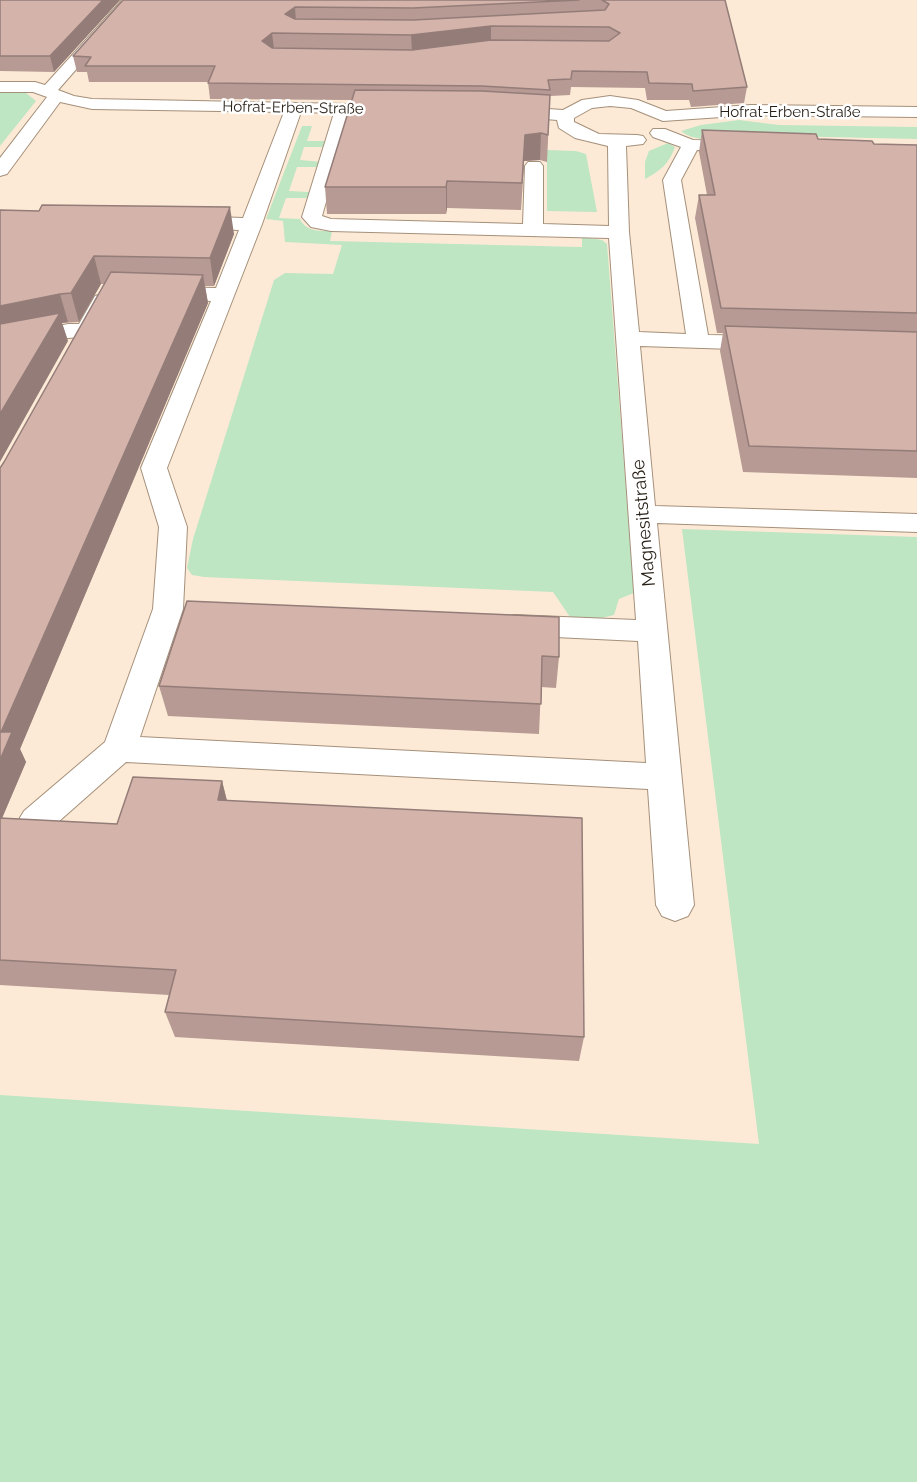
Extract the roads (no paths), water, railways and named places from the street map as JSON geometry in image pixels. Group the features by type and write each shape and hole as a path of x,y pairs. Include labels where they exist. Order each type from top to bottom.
{"street":[{"path":"0,170 53,93 130,0"},
{"name":"Hofrat-Erben-Straße","path":"0,87 35,87 92,104 410,109"},
{"name":"Hofrat-Erben-Straße","path":"482,110 566,115 613,95 652,109 661,125"},
{"path":"36,821 119,749 179,610 173,527 154,468 225,294 294,108"},
{"path":"344,109 312,217 318,223 619,232"},
{"name":"Hofrat-Erben-Straße","path":"566,115 566,124 575,132 593,139 617,141 641,139 661,125 751,110 917,112"},
{"path":"661,125 691,144 762,146"},
{"name":"Magnesitstraße","path":"617,141 619,232 675,905"},
{"path":"691,144 672,180 698,341"},
{"path":"533,230 534,166"},
{"path":"170,222 252,224"},
{"path":"0,345 68,331 81,341 109,291 225,294"},
{"path":"628,339 790,344"},
{"path":"643,514 917,523"},
{"path":"486,623 653,631"},
{"path":"119,749 665,777"}]}
